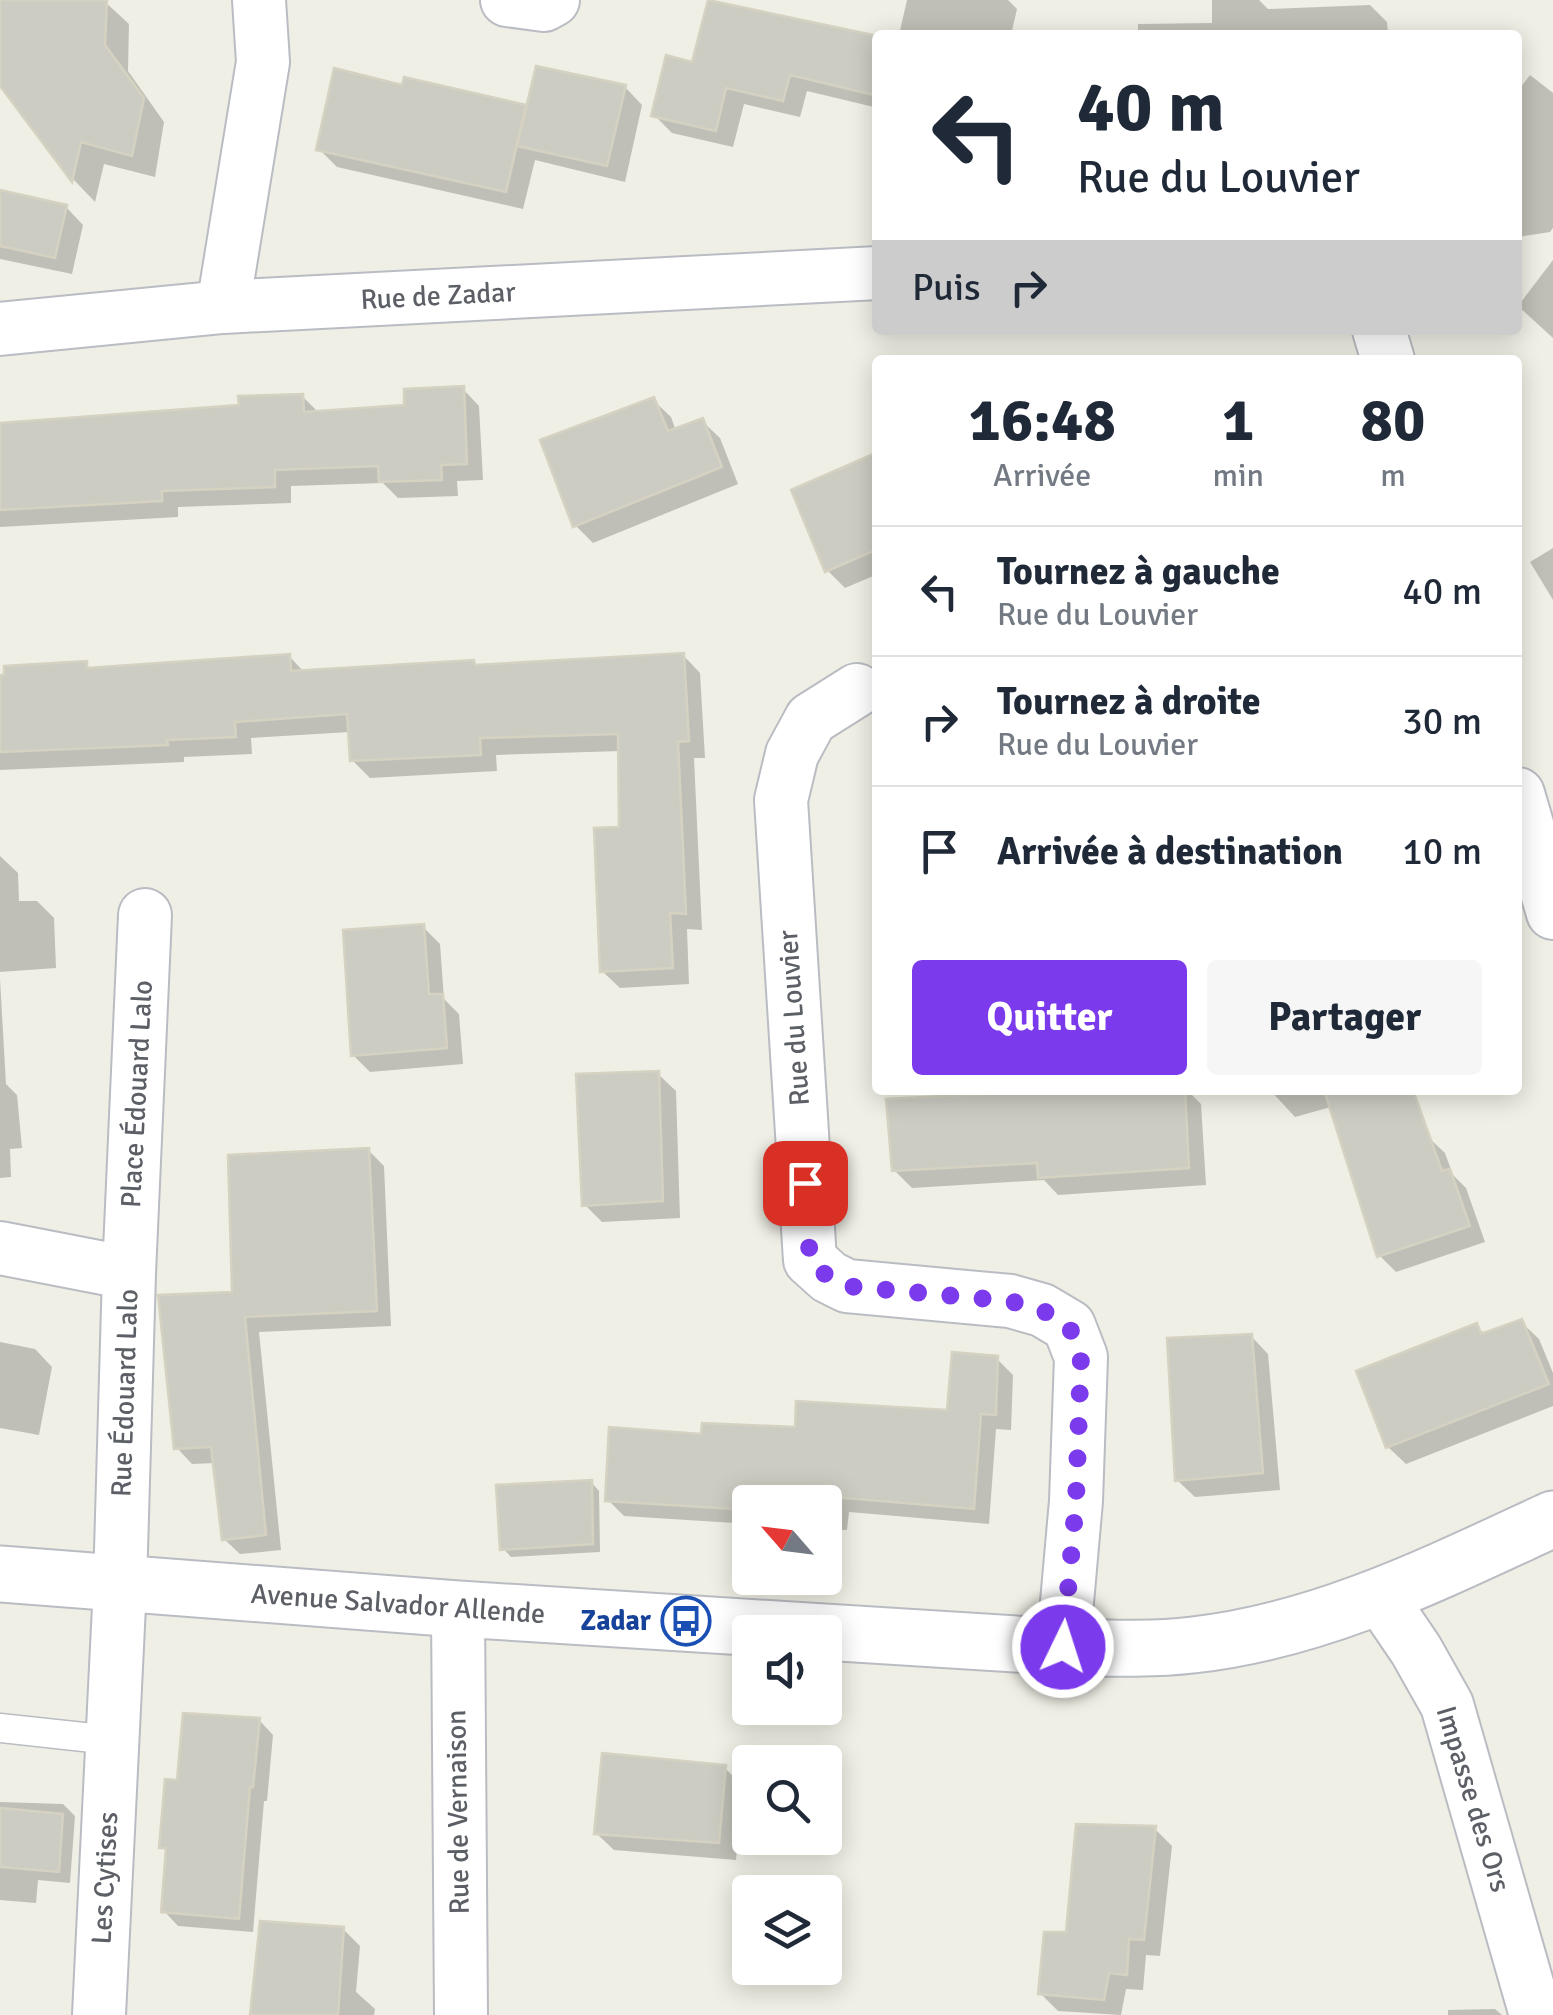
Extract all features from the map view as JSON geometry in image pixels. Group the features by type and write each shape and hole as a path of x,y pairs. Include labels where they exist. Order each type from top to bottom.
{"street":[{"path":"507,0 544,5 554,0"},
{"path":"223,306 270,2"},
{"name":"Rue de Zadar","path":"0,329 223,306 872,273"},
{"name":"Rue du Louvier","path":"858,690 811,719 792,754 780,800 810,1260 828,1277 846,1286 1010,1301 1042,1310 1069,1326 1081,1356 1076,1501 1063,1647"},
{"path":"1522,808 1553,913"},
{"name":"Place Édouard Lalo","path":"129,1273 145,915"},
{"name":"Rue Édouard Lalo","path":"0,1248 129,1273 120,1585"},
{"name":"Avenue Salvador Allende","path":"0,1574 458,1609 1063,1647 1195,1645 1305,1622 1380,1597 1553,1520"},
{"name":"Les Cytises","path":"98,2015 120,1585"},
{"name":"Impasse des Ors","path":"1380,1597 1448,1705 1536,2015"},
{"name":"Rue de Vernaison","path":"458,1609 463,2015"}],"lane":[{"path":"0,1728 111,1740"}],"building":[{"path":"0,0 107,0 105,45 144,98 132,156 81,142 72,182 0,86"},
{"path":"708,0 872,35 872,95 790,75 783,101 726,88 716,131 651,116 666,55 692,62"},
{"path":"536,66 626,85 607,166 517,146"},
{"path":"334,68 402,85 404,77 526,105 506,192 316,150"},
{"path":"0,190 67,205 55,258 0,246"},
{"path":"464,386 467,464 441,465 442,480 379,482 378,466 275,470 275,487 162,491 162,501 0,510 0,423 239,405 238,396 303,394 304,412 404,405 404,389"},
{"path":"654,397 668,431 703,418 722,467 573,527 540,440"},
{"path":"872,455 872,552 825,572 791,490"},
{"path":"684,653 689,741 678,742 686,914 670,913 673,968 600,972 594,828 619,827 618,734 480,738 481,755 350,761 347,714 235,722 236,737 167,740 168,745 0,752 0,675 4,675 4,666 87,661 87,668 290,654 291,671"},
{"path":"424,924 429,994 443,994 447,1048 351,1056 343,930"},
{"path":"659,1071 663,1201 582,1206 576,1074"},
{"path":"1185,1095 1189,1168 1038,1178 1037,1163 892,1171 886,1099"},
{"path":"1326,1095 1415,1095 1442,1171 1450,1169 1470,1226 1377,1257"},
{"path":"369,1148 377,1311 245,1317 266,1535 222,1540 211,1447 174,1449 158,1295 232,1292 228,1155"},
{"path":"1522,1319 1549,1384 1386,1448 1356,1371 1477,1323 1481,1334"},
{"path":"1252,1334 1263,1473 1175,1481 1167,1338"},
{"path":"952,1352 998,1356 996,1415 981,1414 974,1509 842,1498 842,1485 732,1485 732,1509 605,1501 609,1427 701,1434 702,1423 795,1427 796,1401 947,1410"},
{"path":"592,1480 593,1544 500,1550 496,1485"},
{"path":"183,1713 260,1718 239,1919 161,1912 166,1848 159,1848 165,1779 177,1780"},
{"path":"602,1753 726,1765 719,1843 594,1834"},
{"path":"0,1808 63,1814 59,1872 0,1867"},
{"path":"1076,1824 1156,1826 1144,1940 1129,1939 1127,1975 1109,1973 1104,2000 1038,1994 1044,1932 1066,1932"},
{"path":"260,1921 344,1927 338,2015 250,2015"}],"place":[{"name":"Zadar","path":"686,1621"}],"route":[{"path":"805,1183 810,1260 828,1277 846,1286 1010,1301 1042,1310 1069,1326 1081,1356 1076,1501 1063,1647"}]}
